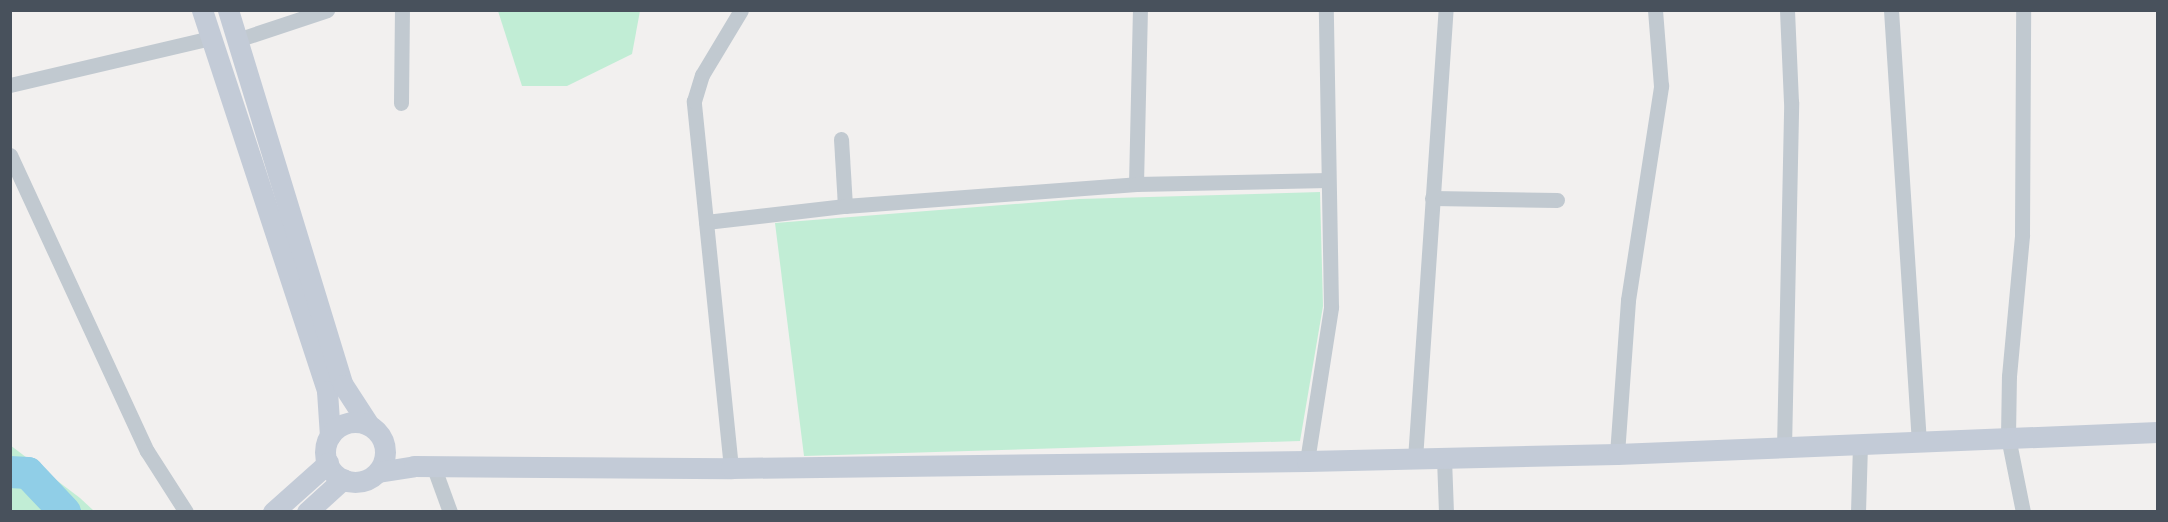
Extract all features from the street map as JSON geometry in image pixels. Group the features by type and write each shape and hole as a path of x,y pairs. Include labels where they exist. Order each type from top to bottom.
{"street":[{"path":"202,10 327,391 330,436 328,463 273,512"},
{"path":"228,10 343,385 376,432 385,455 378,472"},
{"path":"237,40 327,10"},
{"path":"401,103 402,10"},
{"path":"1136,184 1140,10"},
{"path":"1308,461 1331,307 1326,10"},
{"path":"1414,459 1446,10"},
{"path":"1617,454 1628,300 1661,86 1655,10"},
{"path":"1784,448 1791,102 1787,10"},
{"path":"1891,10 1919,443"},
{"path":"2023,10 2022,235 2008,437 2023,512"},
{"path":"731,468 694,101 702,75 744,12"},
{"path":"10,85 210,38"},
{"path":"841,139 845,206"},
{"path":"10,156 147,451 186,512"},
{"path":"706,222 845,206 1136,184 1328,180"},
{"path":"1432,198 1557,200"},
{"path":"330,436 343,424 376,432 434,468 450,512"},
{"path":"328,463 343,479 361,481 397,466 731,468 1414,459 1784,448 2157,432"},
{"path":"1858,512 1860,445"},
{"path":"1444,458 1446,512"},
{"path":"308,512 343,479"}],"green space":[{"path":"498,10 640,11 632,54 567,86 522,86"},
{"path":"1320,192 1323,306 1300,441 804,456 775,223 1079,199"},
{"path":"10,445 80,498 94,511 11,511"}],"waterway":[{"path":"10,472 28,473 65,512"}]}
